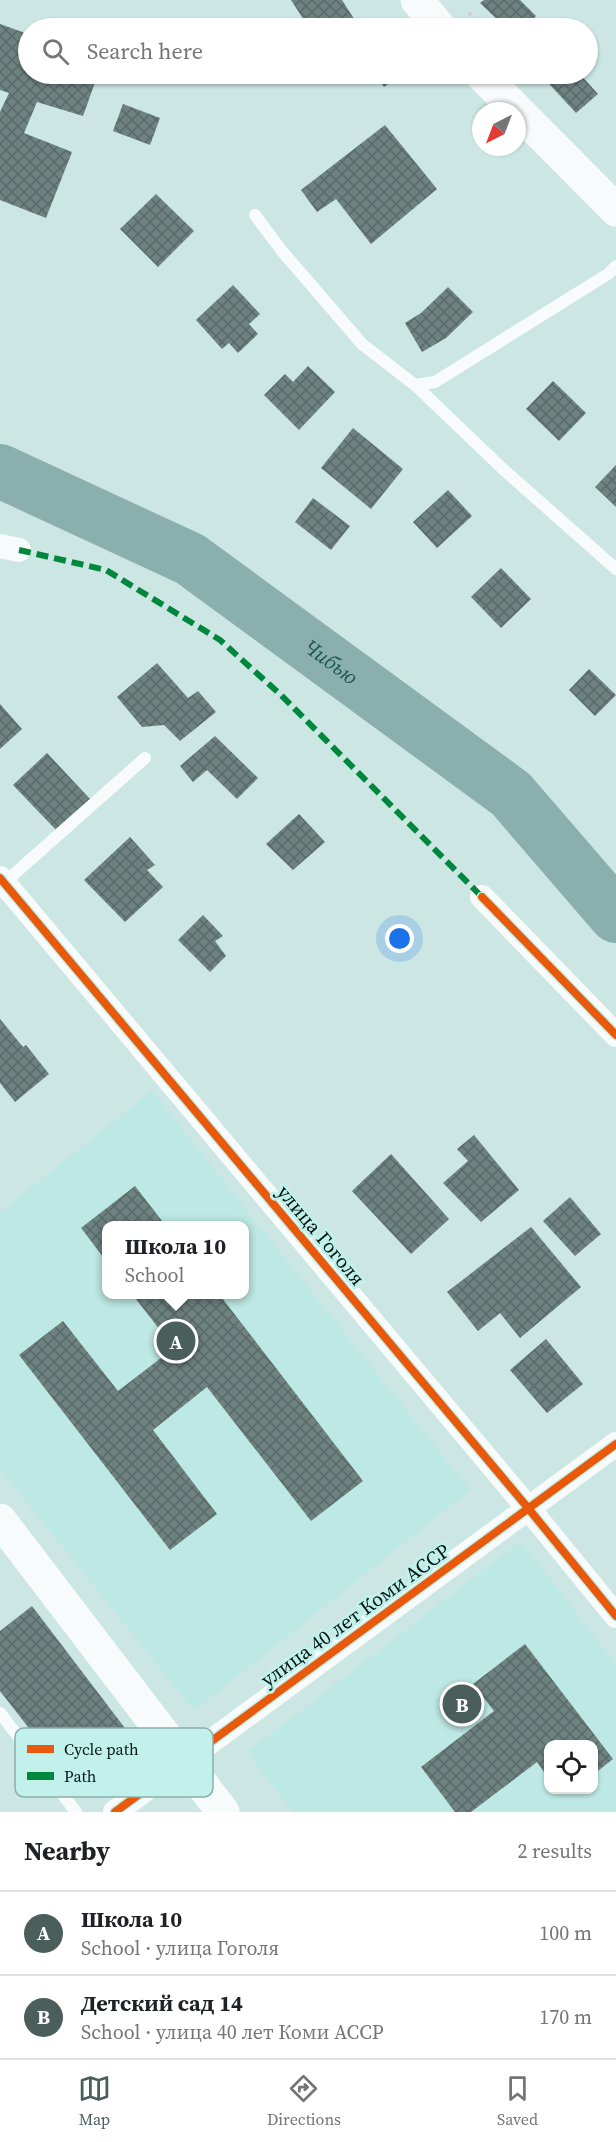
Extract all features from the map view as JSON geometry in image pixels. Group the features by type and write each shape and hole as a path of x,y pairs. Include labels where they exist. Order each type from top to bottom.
{"street":[{"path":"417,0 432,18"},
{"path":"492,84 616,210"},
{"name":"улица Гоголя","path":"2,880 616,1616"},
{"path":"482,897 616,1035"},
{"name":"улица 40 лет Коми АССР","path":"213,1740 616,1444"},
{"path":"0,1520 159,1728"},
{"name":"улица 40 лет Коми АССР","path":"115,1812 135,1797"},
{"path":"212,1797 223,1812"}],"lane":[{"path":"255,215 282,251 362,344 415,385 504,470 616,569"},
{"path":"415,385 435,382 608,274 616,266"},
{"path":"2,880 146,758"},
{"path":"0,1713 15,1733"},
{"path":"64,1797 76,1812"}],"shaded area":[{"path":"152,1091 470,1490 194,1711 0,1469 0,1212"},
{"path":"521,1541 616,1664 616,1812 293,1812 247,1752"}],"building":[{"path":"291,0 342,0 353,18 303,18"},
{"path":"484,0 520,0 536,16 534,18 496,18 480,3"},
{"path":"0,24 18,30 18,84 94,84 83,116 37,102 24,133 72,152 46,218 0,200 0,112 9,93 0,90"},
{"path":"549,84 589,84 598,94 576,113"},
{"path":"123,104 160,118 150,145 113,131"},
{"path":"385,125 437,189 371,244 336,199 317,212 301,190"},
{"path":"156,194 194,231 158,267 120,229"},
{"path":"233,285 260,314 249,324 258,334 238,353 229,343 222,349 196,320"},
{"path":"448,287 473,312 446,338 422,352 405,323 421,313"},
{"path":"308,366 335,392 299,430 264,395 285,374 293,382"},
{"path":"553,381 586,413 559,441 526,409"},
{"path":"353,428 403,469 371,509 321,468"},
{"path":"616,465 616,507 595,487"},
{"path":"448,490 472,516 437,548 413,522"},
{"path":"313,498 350,526 331,550 295,522"},
{"path":"501,568 531,599 501,628 471,597"},
{"path":"157,663 188,698 198,691 216,712 180,741 164,725 142,727 117,697"},
{"path":"589,669 616,695 595,716 569,690"},
{"path":"0,704 22,729 0,749"},
{"path":"215,736 258,778 237,799 207,770 193,782 180,766"},
{"path":"47,753 91,800 58,832 13,785"},
{"path":"299,814 325,842 293,870 266,844"},
{"path":"130,837 155,865 147,870 163,887 125,922 84,880"},
{"path":"203,915 223,936 215,941 226,956 210,972 178,940"},
{"path":"0,1019 23,1047 26,1045 49,1074 15,1102 0,1083"},
{"path":"474,1135 519,1190 481,1222 443,1183 468,1161 457,1149"},
{"path":"391,1154 449,1219 411,1254 352,1191"},
{"path":"135,1186 162,1221 102,1221 102,1255 81,1228"},
{"path":"570,1197 601,1234 575,1256 543,1221"},
{"path":"531,1227 581,1287 520,1338 500,1313 478,1331 447,1292"},
{"path":"136,1299 223,1299 363,1481 311,1521 207,1387 153,1430 217,1514 170,1550 19,1355 63,1321 118,1391 174,1348"},
{"path":"546,1339 583,1384 547,1413 510,1370"},
{"path":"32,1606 125,1728 29,1728 0,1691 0,1631"},
{"path":"525,1644 613,1759 598,1771 598,1740 544,1740 544,1772 537,1762 471,1812 455,1812 421,1767 494,1711 473,1684"}],"waterway":[{"name":"Чибью","path":"0,471 190,559 511,794 616,916"}],"marked path":[{"path":"19,550 106,570 220,640 281,695 482,897"}],"cycle path":[{"path":"0,878 616,1616"},
{"path":"482,897 616,1035"},
{"path":"213,1740 616,1444"},
{"path":"115,1812 135,1797"}],"place":[{"name":"Школа 10","path":"176,1341"},
{"name":"Детский сад 14","path":"462,1704"}]}
